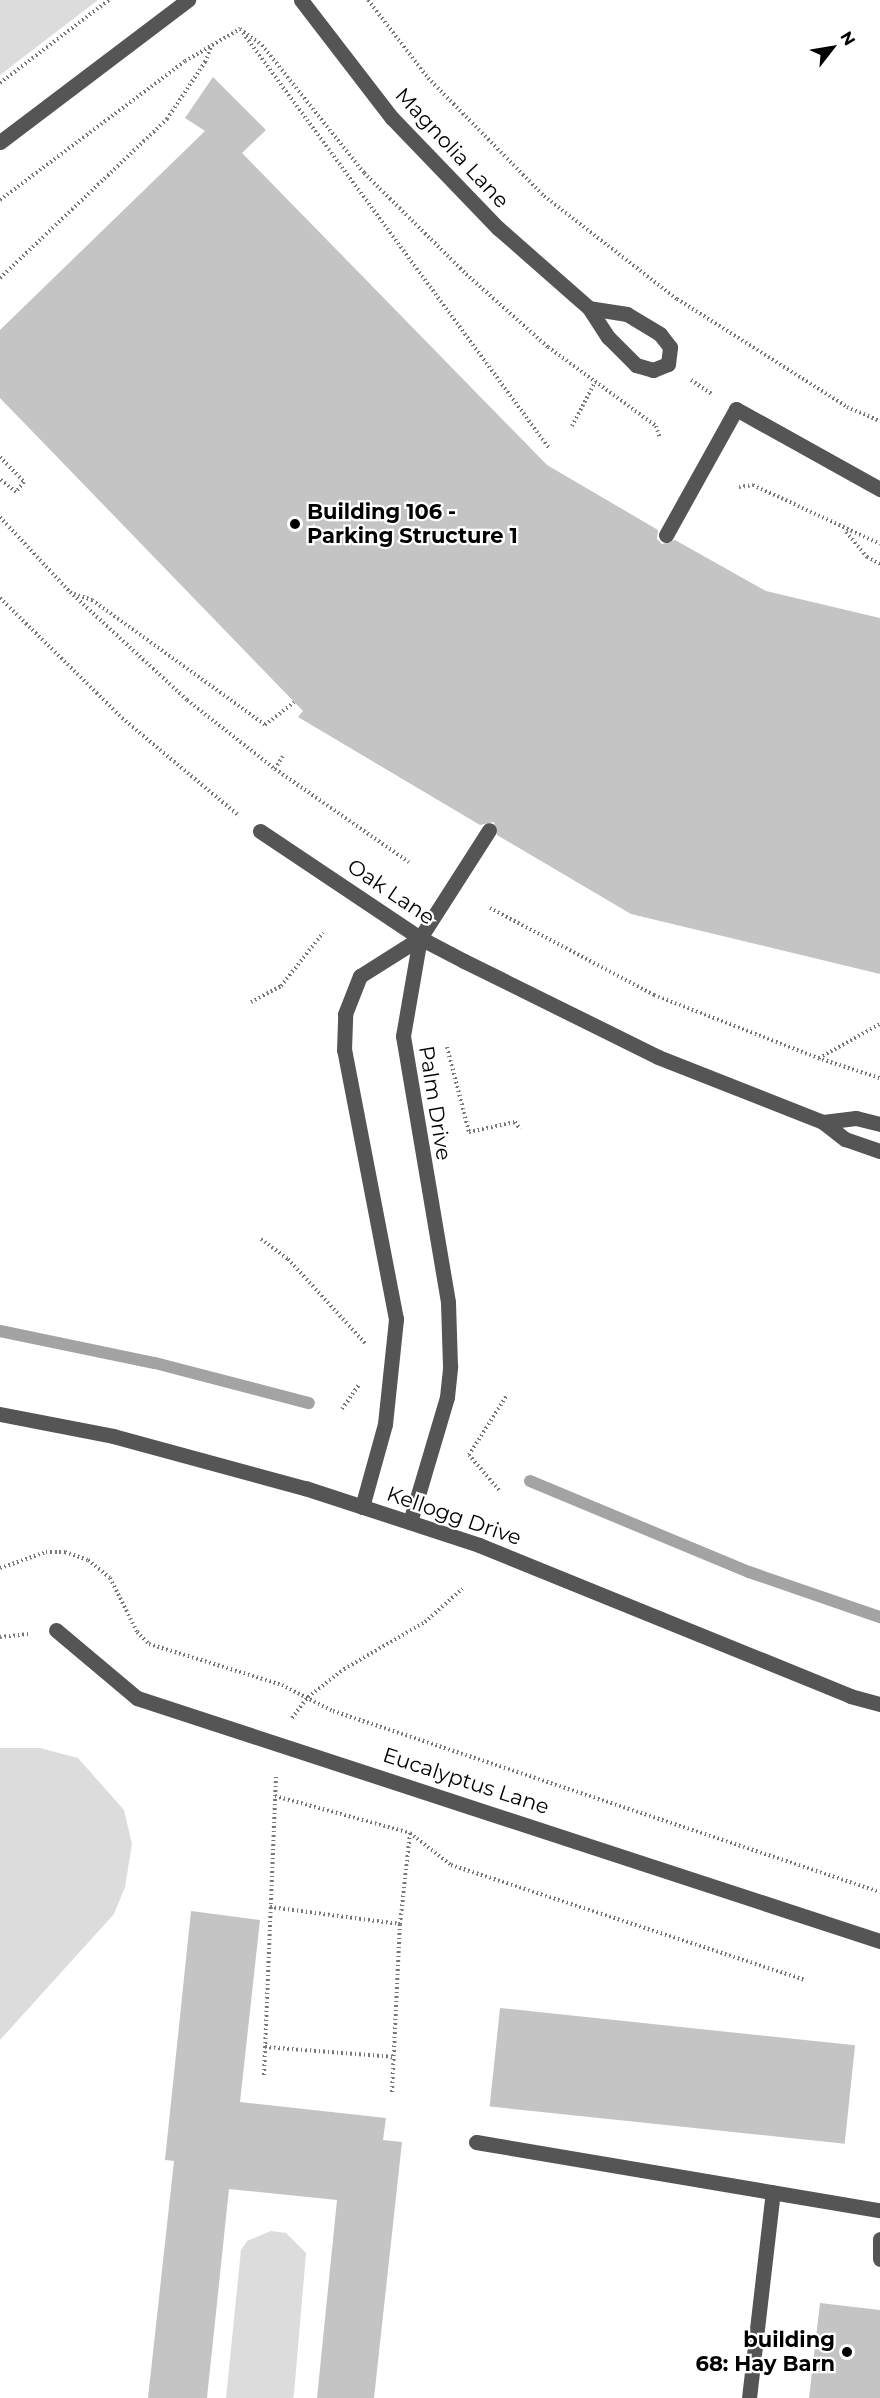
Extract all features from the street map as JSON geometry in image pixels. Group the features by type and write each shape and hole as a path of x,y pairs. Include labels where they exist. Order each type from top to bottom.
{"street":[{"path":"0,142 188,0"},
{"name":"Magnolia Lane","path":"301,0 392,118 498,228 589,308 608,337 636,365 653,370 668,364"},
{"path":"589,308 627,314 660,334 670,347 668,364"},
{"path":"666,535 736,409 880,489"},
{"path":"362,1507 385,1424 396,1319 344,1050 345,1014 360,976 420,938 489,830"},
{"name":"Oak Lane","path":"260,831 420,938 658,1057 822,1122 845,1139 880,1151"},
{"name":"Palm Drive","path":"410,1522 447,1397 450,1366 448,1302 404,1036 420,938"},
{"name":"Oak Lane","path":"822,1122 856,1118 880,1124"},
{"name":"Kellogg Drive","path":"0,1414 113,1436 362,1507 495,1550 850,1696 880,1704"},
{"name":"Eucalyptus Lane","path":"56,1630 137,1698 880,1941"},
{"path":"477,2142 880,2210"},
{"path":"749,2398 773,2192"},
{"path":"880,2239 880,2259"}],"path":[{"path":"0,82 109,0"},
{"path":"368,0 429,78 544,196 677,299 847,407 880,421"},
{"path":"0,200 212,44 240,29"},
{"path":"240,29 262,45 364,174 466,274 548,347 656,426 660,438"},
{"path":"240,29 549,448"},
{"path":"0,278 166,119 205,62 212,44"},
{"path":"668,364 736,409"},
{"path":"572,426 595,382"},
{"path":"0,457 24,482 16,492 0,479"},
{"path":"740,487 753,484 845,530 880,544"},
{"path":"0,517 70,592 187,700 275,770 409,861"},
{"path":"845,530 867,557 880,564"},
{"path":"70,592 92,600 265,725 294,702"},
{"path":"0,598 122,717 223,805 260,831"},
{"path":"275,770 283,756"},
{"path":"490,908 654,994 818,1058 880,1078"},
{"path":"251,1002 281,986 323,933"},
{"path":"818,1058 880,1023"},
{"path":"447,1047 470,1132 515,1122 520,1129"},
{"path":"261,1239 288,1259 365,1344 365,1355"},
{"path":"342,1409 364,1377"},
{"path":"499,1490 469,1455 507,1395"},
{"path":"0,1568 46,1552 65,1552 88,1560 110,1578 137,1632 149,1644 282,1684 333,1712 880,1892"},
{"path":"289,1721 308,1697 344,1669 425,1622 462,1589"},
{"path":"264,2075 276,1774"},
{"path":"275,1796 410,1833 451,1865 805,1980"},
{"path":"392,2092 400,1924 410,1833"},
{"path":"270,1907 400,1924"},
{"path":"265,2048 395,2058"}],"shaded area":[{"path":"0,0 98,0 0,75"},
{"path":"0,1748 40,1748 78,1758 124,1810 132,1844 125,1887 114,1914 0,2040"},
{"path":"271,2231 286,2233 306,2253 293,2398 226,2398 241,2250 247,2241"}],"building":[{"name":"Building 106 - Parking Structure 1","path":"213,77 266,130 242,153 547,465 658,530 657,539 662,544 675,540 766,591 880,618 880,974 631,914 497,835 494,822 480,825 298,717 303,711 0,398 0,330 205,131 185,118"},
{"path":"191,1911 260,1920 240,2102 386,2118 383,2140 402,2142 374,2398 317,2398 337,2200 229,2189 207,2398 148,2398 174,2161 165,2160"},
{"path":"500,2008 855,2045 845,2144 490,2106"},
{"name":"building 68: Hay Barn","path":"820,2303 880,2310 880,2398 809,2398"}],"waterway":[{"path":"0,1331 155,1363 309,1403"},
{"path":"530,1481 749,1572 880,1617"}],"place":[{"name":"Building 106 - Parking Structure 1","path":"295,524"},
{"name":"building 68: Hay Barn","path":"847,2352"}]}
